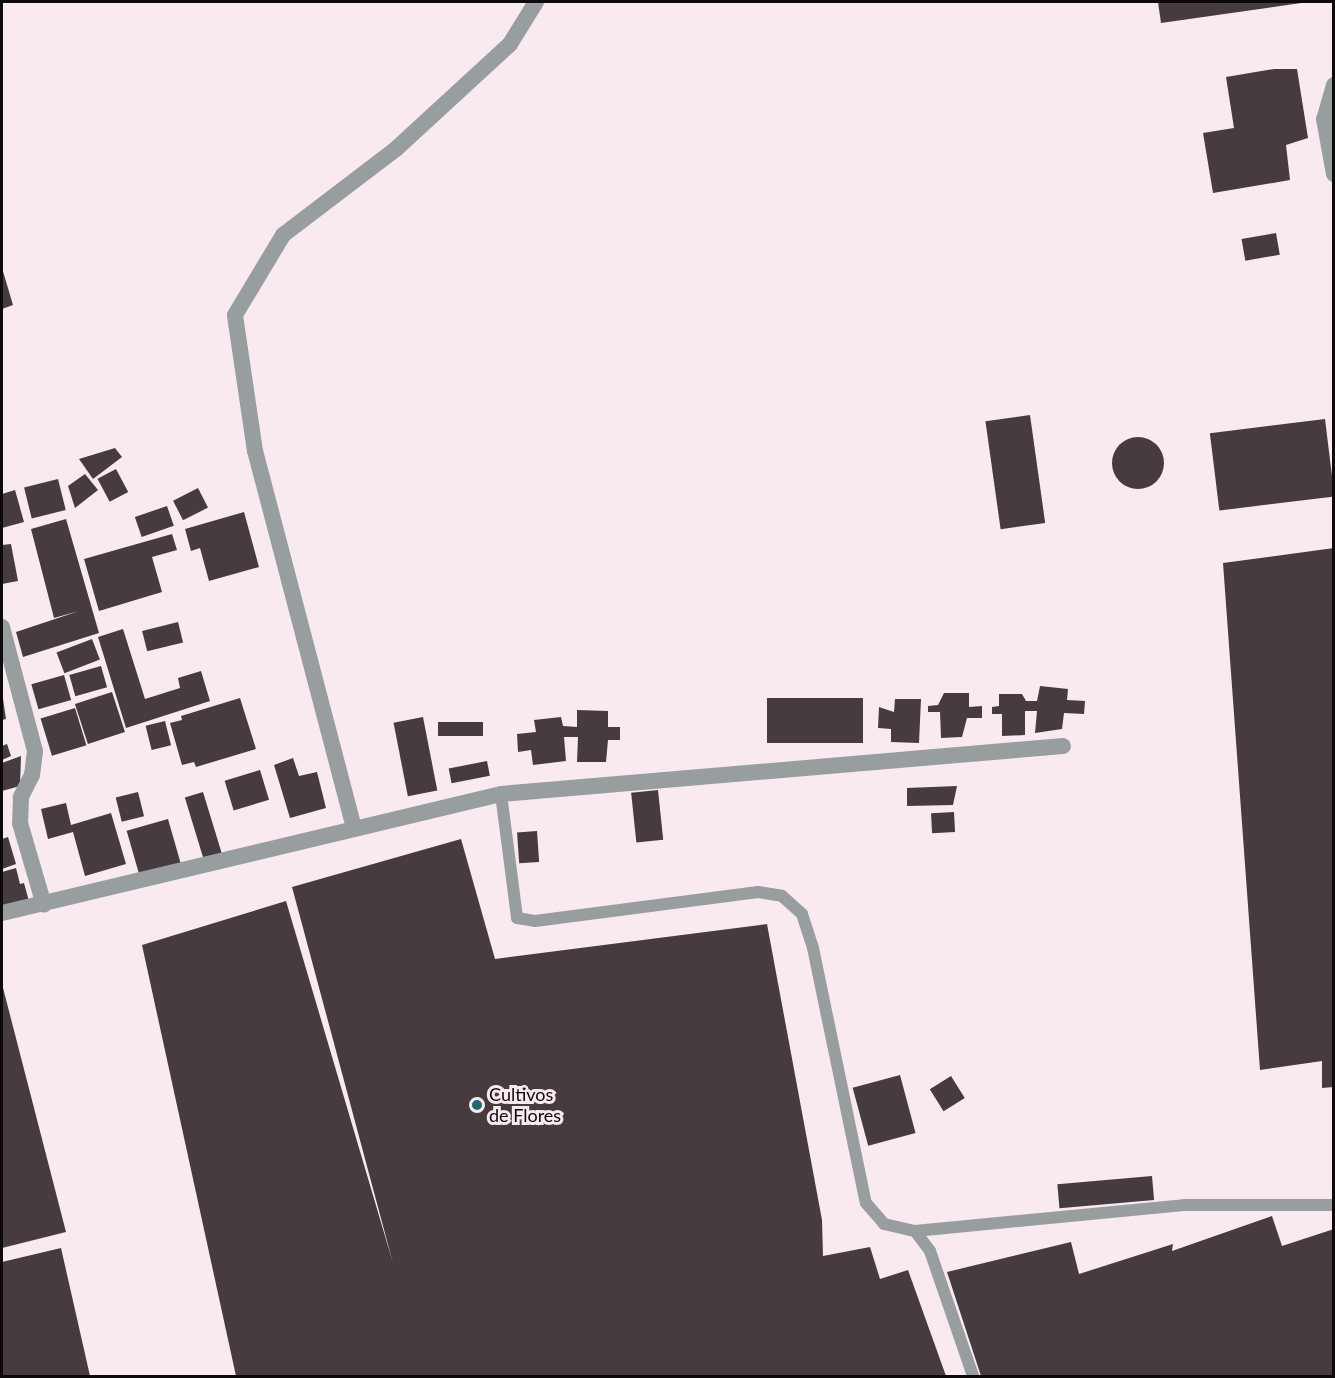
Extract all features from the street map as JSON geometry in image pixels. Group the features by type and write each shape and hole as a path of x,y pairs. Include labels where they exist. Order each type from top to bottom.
{"street":[{"path":"354,828 255,451 235,315 283,235 406,140 510,44 537,2"},
{"path":"1334,85 1324,118 1334,174"},
{"path":"2,627 35,751 32,775 21,797 20,823 44,905"},
{"path":"2,913 44,905 205,862 501,794 1063,746"}],"lane":[{"path":"501,794 517,918 535,921 758,892 782,896 802,914 813,948 866,1203 884,1224 915,1231 1184,1205 1334,1205"},
{"path":"915,1231 930,1251 973,1377"}],"building":[{"path":"1158,2 1301,2 1301,3 1161,23"},
{"path":"1274,69 1297,69 1308,138 1286,145 1290,180 1213,193 1203,133 1234,128 1226,77"},
{"path":"1276,233 1280,255 1245,261 1242,239"},
{"path":"2,268 13,305 2,309"},
{"path":"1030,415 1045,523 1001,529 985,421"},
{"path":"1325,419 1334,496 1219,511 1210,433"},
{"path":"1133,437 1143,437 1153,441 1160,448 1164,463 1160,478 1153,485 1143,489 1133,489 1123,485 1116,478 1112,468 1112,458 1116,448 1123,441"},
{"path":"115,448 122,457 93,479 79,459"},
{"path":"116,469 128,492 110,502 97,479"},
{"path":"85,474 98,490 75,508 68,486"},
{"path":"58,479 66,510 32,519 24,487"},
{"path":"198,488 208,508 183,520 173,501"},
{"path":"15,490 24,522 2,528 2,494"},
{"path":"167,506 174,526 142,537 135,517"},
{"path":"244,512 259,567 209,581 200,548 191,551 185,529"},
{"path":"66,519 99,633 23,657 16,632 79,611 54,618 31,529"},
{"path":"172,534 177,550 152,557 162,592 99,611 84,559"},
{"path":"11,544 18,581 2,584 2,545"},
{"path":"1334,548 1334,1087 1322,1088 1322,1061 1260,1070 1223,563"},
{"path":"178,622 183,642 147,651 142,631"},
{"path":"123,629 145,699 180,688 178,678 201,671 210,701 126,728 98,637"},
{"path":"92,639 100,660 64,673 57,653"},
{"path":"101,666 107,687 75,696 69,675"},
{"path":"64,675 71,700 38,709 31,684"},
{"path":"1040,686 1068,689 1067,700 1085,701 1084,714 1064,713 1062,729 1035,733 1037,711 1025,711 1025,735 1002,736 1002,714 992,714 992,707 999,706 999,694 1022,694 1026,701 1037,701"},
{"path":"112,692 125,732 88,744 75,704"},
{"path":"944,693 969,693 969,707 982,706 982,718 967,718 962,737 941,738 940,712 928,712 928,706 938,705"},
{"path":"240,698 256,749 196,767 194,762 182,765 170,723 182,720 181,716"},
{"path":"767,698 863,698 863,743 767,743"},
{"path":"895,699 921,699 919,743 891,742 891,729 878,728 879,707 894,712"},
{"path":"2,700 6,719 2,720"},
{"path":"75,708 86,745 52,756 41,719"},
{"path":"577,710 608,711 608,727 620,727 620,740 608,740 606,762 577,762 578,737 564,737 566,761 533,765 531,750 518,752 517,734 536,732 534,720 561,717 563,726 577,727"},
{"path":"423,717 437,791 408,796 394,723"},
{"path":"165,721 171,745 152,750 146,726"},
{"path":"438,722 483,722 483,736 438,736"},
{"path":"7,744 11,756 2,760 2,746"},
{"path":"21,756 20,786 2,791 2,763"},
{"path":"293,758 299,776 317,772 326,808 290,818 274,765"},
{"path":"487,761 490,776 452,783 449,768"},
{"path":"260,770 269,800 234,810 225,781"},
{"path":"957,786 953,805 907,806 907,788"},
{"path":"658,790 663,840 636,843 631,793"},
{"path":"138,792 144,816 122,822 116,798"},
{"path":"203,792 223,856 204,862 185,798"},
{"path":"66,803 71,825 111,813 126,864 85,876 73,832 48,839 41,809"},
{"path":"954,812 955,832 932,833 931,813"},
{"path":"168,819 181,864 140,876 127,831"},
{"path":"537,831 539,862 519,863 517,832"},
{"path":"8,837 16,864 2,869 2,839"},
{"path":"461,839 495,959 767,924 822,1220 823,1256 870,1247 880,1279 908,1270 946,1376 236,1376 142,945 286,901 393,1263 292,887"},
{"path":"16,868 20,884 24,883 30,905 2,913 2,872"},
{"path":"2,984 66,1232 2,1248"},
{"path":"900,1075 916,1133 868,1146 853,1088"},
{"path":"951,1076 965,1098 944,1111 930,1089"},
{"path":"1152,1176 1154,1200 1059,1208 1057,1184"},
{"path":"1272,1216 1282,1246 1334,1229 1334,1376 981,1376 947,1272 1071,1242 1079,1274 1173,1244 1172,1251"},
{"path":"61,1248 90,1376 2,1376 2,1262"}],"place":[{"name":"Cultivos de Flores","path":"477,1105"}]}
